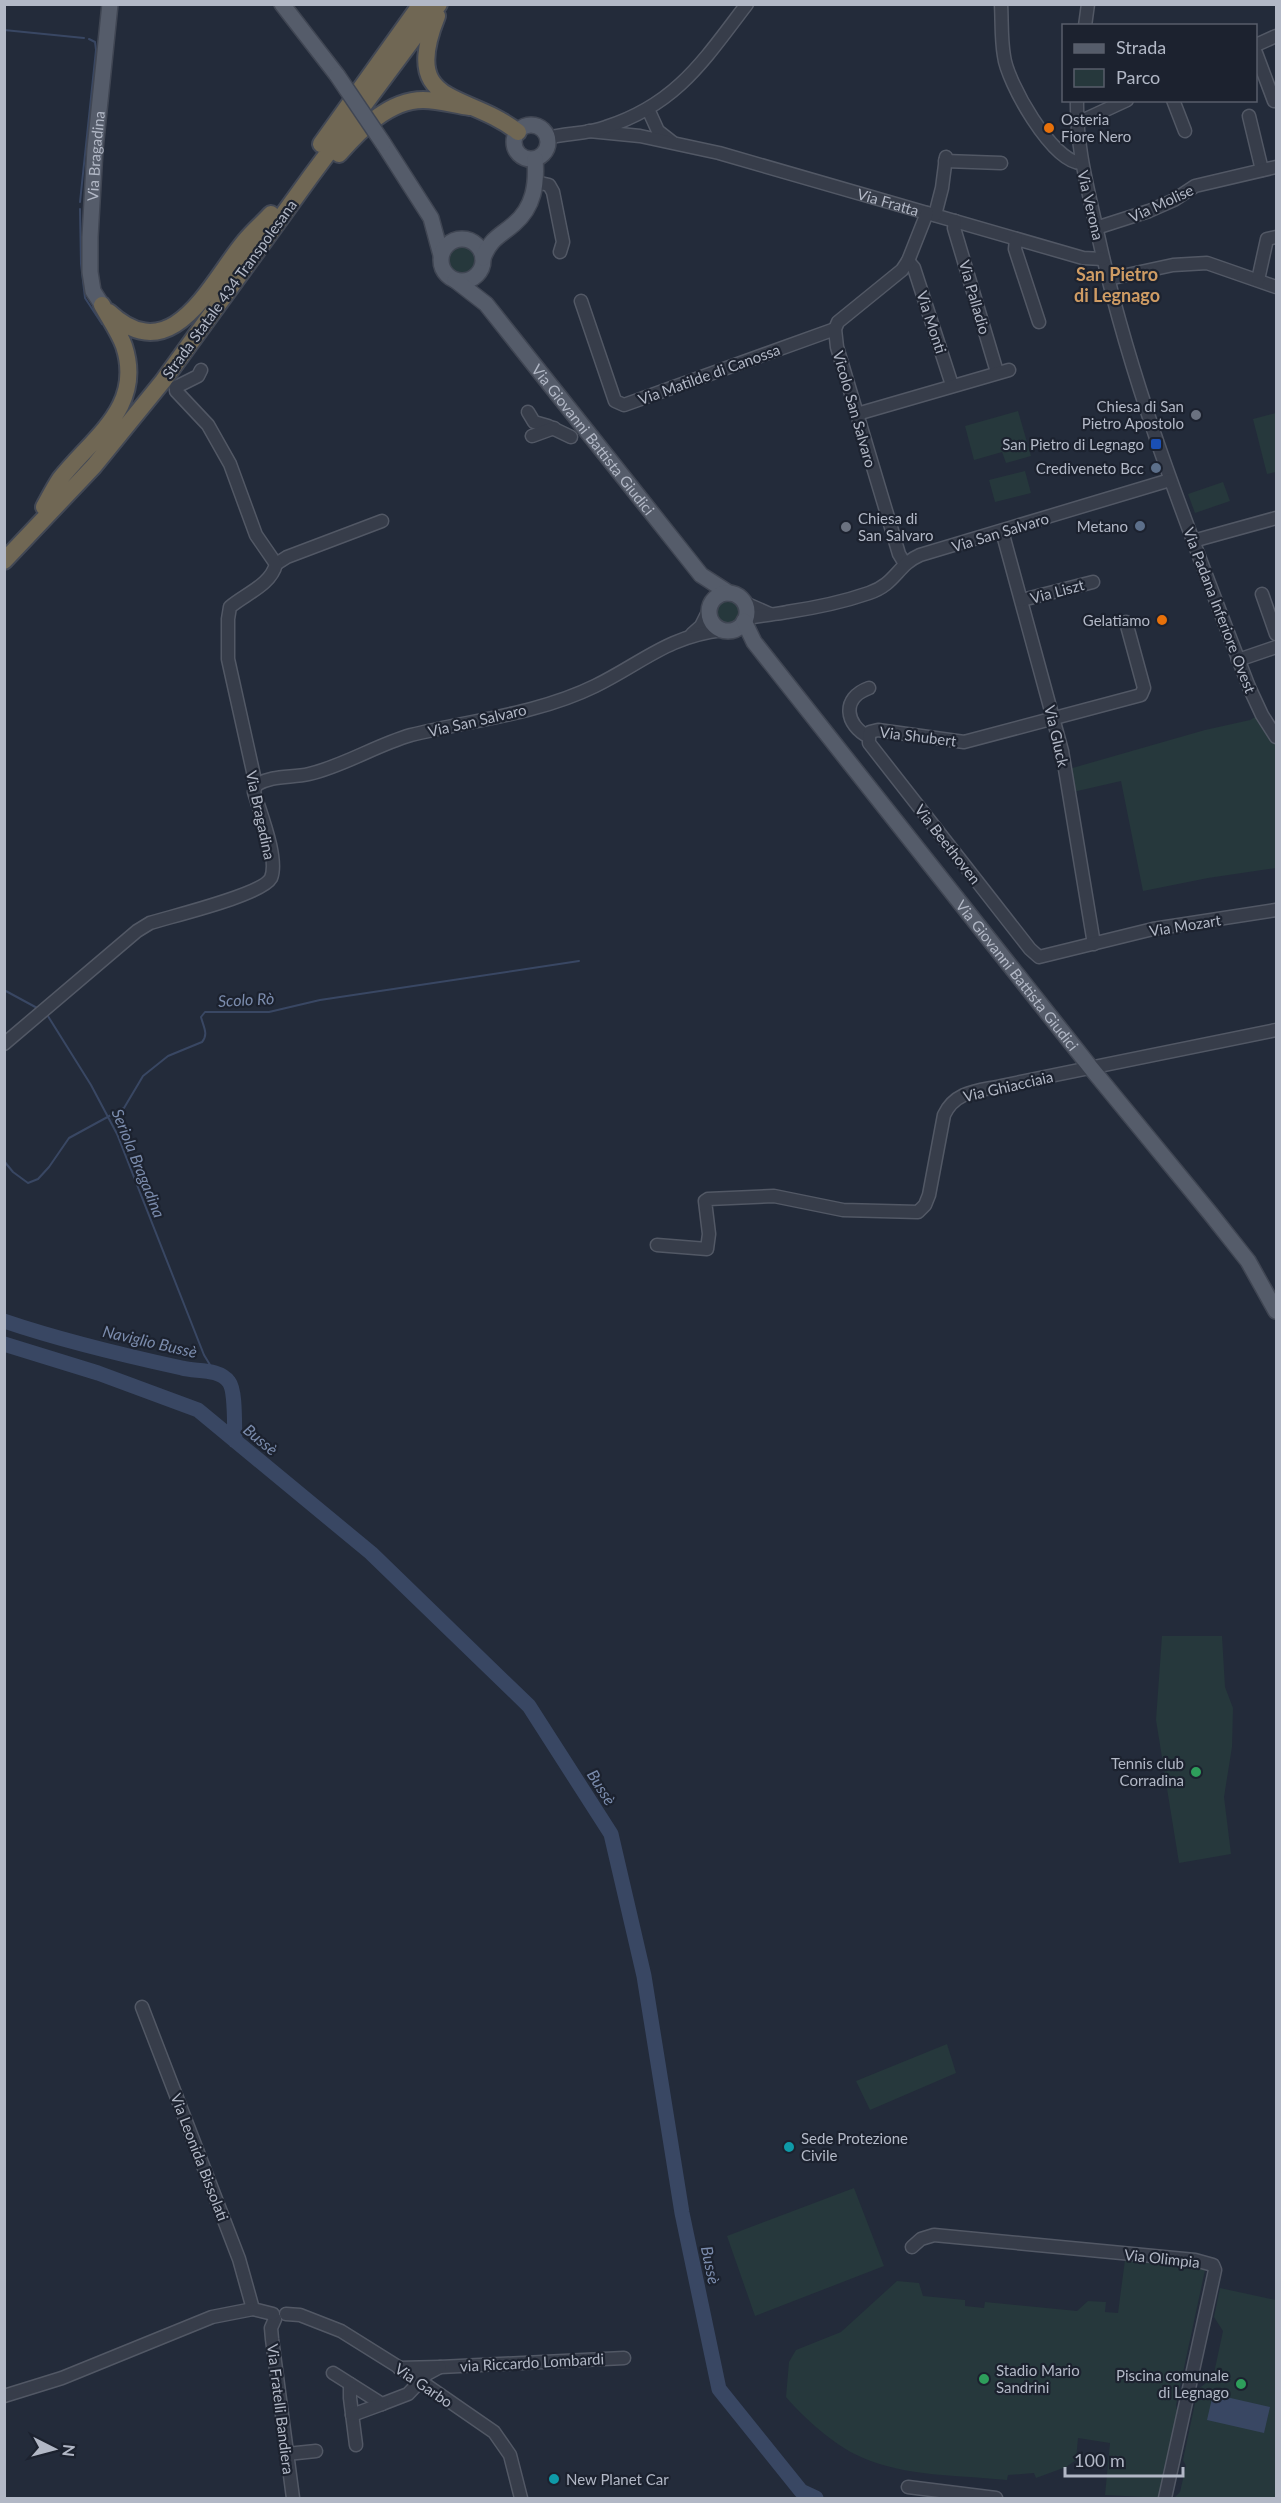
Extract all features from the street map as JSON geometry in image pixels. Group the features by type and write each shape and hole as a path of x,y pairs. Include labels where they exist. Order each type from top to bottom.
{"highway":[{"name":"Strada Statale 434 Transpolesana","path":"4,548 44,507 133,404 421,4"},
{"path":"441,4 428,45 429,79 440,92 489,113 518,132"},
{"name":"Strada Statale 434 Transpolesana","path":"4,561 50,515 134,419 441,4"},
{"path":"263,244 291,214 344,149 387,110 403,103 420,100 470,106"},
{"path":"102,305 114,317 136,329 156,331 178,324 200,303 245,240 271,214"},
{"path":"44,507 60,480 112,421 126,397 129,362 123,343 102,305"}],"main road":[{"name":"Via Bragadina","path":"102,305 93,291 90,272 90,237 95,149 110,4"},
{"path":"282,4 337,75 431,218 443,271 456,280 462,281 475,277 491,242 523,216 530,205 536,182 535,159"},
{"path":"527,126 536,126 548,138 545,151 535,159 522,157 516,150 514,142 518,132 527,126"},
{"path":"431,218 479,247 482,262"},
{"path":"441,255 448,244 465,239 498,235"},
{"name":"Via Giovanni Battista Giudici","path":"482,262 481,287 486,304"},
{"name":"Via Giovanni Battista Giudici","path":"456,280 486,304 701,575 729,593 738,596 745,603 747,613 745,620 754,642 1090,1068 1241,1253 1269,1294 1276,1311"},
{"name":"Via Giovanni Battista Giudici","path":"701,575 713,623 754,642"},
{"path":"710,607 717,596 729,593"},
{"path":"726,630 735,629 745,620"}],"street":[{"path":"548,138 567,132 589,131 616,124 668,97 686,81 747,4"},
{"path":"1001,4 1004,57 1014,90 1055,146 1073,161 1081,163"},
{"path":"1085,24 1088,4"},
{"path":"1257,45 1276,36"},
{"path":"1257,56 1274,101"},
{"name":"Via Verona","path":"1077,102 1081,163 1103,260 1135,378 1170,480"},
{"path":"1077,119 1086,119 1123,102"},
{"path":"1174,102 1185,131"},
{"path":"648,109 658,131 672,142"},
{"path":"1249,116 1262,170"},
{"path":"640,136 646,134 655,125"},
{"name":"Via Fratta","path":"589,131 640,136 719,153 1083,258 1103,260"},
{"name":"Vicolo San Salvaro","path":"905,564 899,554 889,523 837,347 835,329 838,322 902,270 908,261 942,188 945,159 1001,163"},
{"name":"Via Molise","path":"1096,228 1149,211 1174,200 1195,186 1276,167"},
{"path":"536,182 549,185 553,192 563,242 560,252"},
{"name":"Via Palladio","path":"952,385 1003,371 954,228 955,221"},
{"path":"1258,280 1267,239 1276,237"},
{"path":"1016,239 1015,249 1039,322"},
{"name":"Via Monti","path":"908,261 915,268 952,385"},
{"path":"1108,279 1201,263 1216,265 1276,287"},
{"name":"Via Matilde di Canossa","path":"581,301 615,401 624,405 835,329"},
{"path":"201,370 198,376 176,387 176,391 208,425 214,435 230,464 256,535 276,564"},
{"path":"857,414 952,385"},
{"path":"528,412 534,422 554,428 571,437"},
{"path":"532,436 554,428"},
{"name":"Via San Salvaro","path":"745,620 869,593 894,579 905,564 920,555 1170,480"},
{"name":"Via Padana Inferiore Ovest","path":"1170,480 1238,660 1258,708 1276,737"},
{"path":"1193,541 1276,518"},
{"name":"Via Bragadina","path":"4,1044 150,923 248,894 264,886 271,877 273,863 254,792 256,785 228,659 230,607 261,585 274,572 276,564 287,557 382,521"},
{"name":"Via Gluck","path":"1002,531 1062,751 1094,944"},
{"name":"Via Liszt","path":"1022,600 1093,582"},
{"path":"1262,594 1276,634"},
{"path":"745,603 771,614"},
{"path":"691,635 701,626 710,607"},
{"name":"Via Shubert","path":"869,736 870,732 879,730 964,742 1141,695 1144,692 1126,622"},
{"name":"Via San Salvaro","path":"256,785 270,779 310,774 409,736 542,705 593,687 672,642 691,635 726,630"},
{"path":"1238,660 1276,646"},
{"name":"Via Beethoven","path":"868,688 859,692 850,703 848,714 861,733 869,736 869,743 1035,955 1041,957 1094,944"},
{"name":"Via Mozart","path":"1094,944 1153,929 1276,910"},
{"name":"Via Ghiacciaia","path":"657,1245 707,1249 709,1234 705,1201 708,1199 774,1196 843,1210 918,1212 925,1205 929,1196 944,1114 948,1105 957,1097 967,1093 1276,1030"},
{"name":"Via Leonida Bissolati","path":"141,2007 239,2259 252,2309"},
{"name":"Via Olimpia","path":"912,2247 921,2239 934,2235 1195,2260 1209,2264 1215,2270 1165,2499"},
{"name":"Via Garbo","path":"4,2396 62,2378 212,2317 252,2309 278,2316 300,2315 340,2331 494,2432 510,2455 521,2499"},
{"name":"Via Fratelli Bandiera","path":"278,2316 271,2328 293,2499"},
{"name":"via Riccardo Lombardi","path":"399,2368 624,2358"},
{"name":"via Riccardo Lombardi","path":"352,2415 408,2394 440,2367"},
{"path":"333,2373 382,2404"},
{"path":"350,2384 356,2445"},
{"path":"287,2454 316,2451"},
{"path":"908,2487 996,2499"}],"green space":[{"path":"461,246 471,250 475,260 471,270 461,274 451,270 447,260 451,250"},
{"path":"1018,411 1031,456 1006,463 1002,452 974,460 965,426"},
{"path":"1276,413 1276,472 1267,474 1253,419"},
{"path":"1025,471 1031,493 995,502 989,480"},
{"path":"1223,482 1230,501 1195,513 1188,494"},
{"path":"728,601 736,604 739,612 736,620 728,623 720,620 717,612 720,604"},
{"path":"1257,716 1276,743 1276,868 1143,891 1121,781 1073,792 1069,769 1205,730 1250,720"},
{"name":"Tennis club Corradina","path":"1162,1636 1222,1636 1225,1687 1233,1708 1232,1747 1224,1797 1231,1854 1179,1863 1156,1720"},
{"path":"947,2044 956,2073 870,2110 856,2081"},
{"path":"854,2188 884,2266 755,2316 727,2236"},
{"name":"Stadio Mario Sandrini","path":"1125,2260 1202,2267 1205,2270 1176,2405 1178,2415 1161,2498 1105,2495 1110,2443 1078,2438 1076,2460 1066,2467 1036,2478 1034,2473 1008,2475 1007,2480 933,2474 878,2464 851,2452 830,2439 786,2397 789,2362 796,2350 841,2332 897,2281 919,2283 923,2296 965,2300 965,2306 984,2308 985,2302 1077,2311 1088,2301 1106,2302 1105,2312 1118,2313"},
{"name":"Piscina comunale di Legnago","path":"1220,2288 1276,2300 1276,2498 1174,2498 1180,2492 1186,2466 1183,2460 1198,2389 1213,2378 1223,2331 1214,2317"}],"water":[{"path":"1213,2394 1270,2407 1264,2433 1207,2420"}],"waterway":[{"path":"4,30 84,38"},
{"path":"80,202 96,50 95,42 89,39"},
{"path":"80,209 81,264 85,298 102,324"},
{"name":"Scolo Rò","path":"4,1161 13,1172 28,1183 38,1179 69,1138 124,1108 143,1076 168,1056 202,1042 205,1033 201,1017 205,1012 269,1012 320,1000 579,961"},
{"name":"Seriola Bragadina","path":"4,990 39,1009"},
{"name":"Seriola Bragadina","path":"46,1013 91,1085 117,1134 204,1355 215,1373"},
{"name":"Naviglio Bussè","path":"4,1321 115,1353 219,1374 229,1382 231,1387 234,1401 235,1441"},
{"name":"Bussè","path":"4,1344 98,1373 198,1410 371,1553 529,1706 611,1834 644,1976 682,2213 719,2389 801,2491 816,2498"}],"place":[{"name":"Osteria Fiore Nero","path":"1049,128"},
{"name":"Chiesa di San Pietro Apostolo","path":"1196,415"},
{"name":"San Pietro di Legnago","path":"1156,444"},
{"name":"Crediveneto Bcc","path":"1156,468"},
{"name":"Metano","path":"1140,526"},
{"name":"Chiesa di San Salvaro","path":"846,527"},
{"name":"Gelatiamo","path":"1162,620"},
{"name":"Tennis club Corradina","path":"1196,1772"},
{"name":"Sede Protezione Civile","path":"789,2147"},
{"name":"Stadio Mario Sandrini","path":"984,2379"},
{"name":"Piscina comunale di Legnago","path":"1241,2384"},
{"name":"New Planet Car","path":"554,2479"}],"district":[{"name":"San Pietro di Legnago","path":"1117,284"}]}
